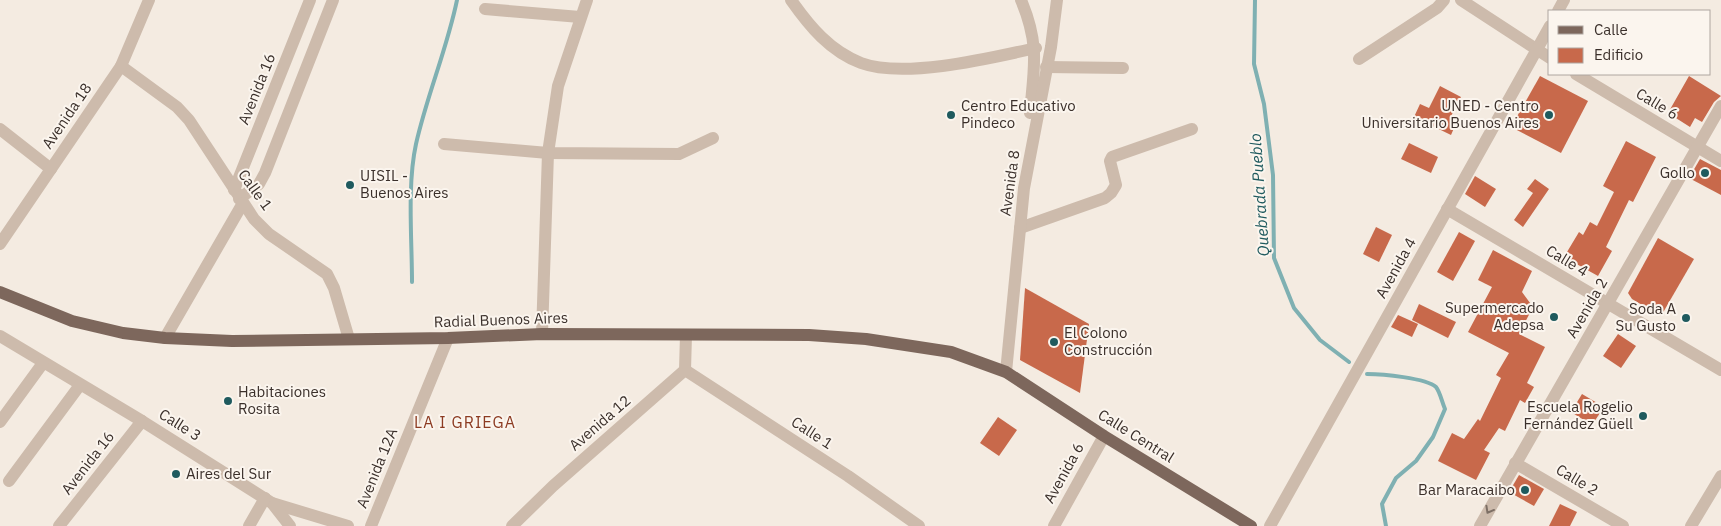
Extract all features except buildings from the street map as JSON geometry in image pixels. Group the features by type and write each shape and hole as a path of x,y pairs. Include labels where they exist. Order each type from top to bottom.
{"main road":[{"name":"Radial Buenos Aires","path":"0,292 72,321 123,334 165,338 232,341 448,338 542,334 808,334 866,339 951,352 1006,372"},
{"name":"Calle Central","path":"1006,372 1104,436 1250,526"}],"street":[{"name":"Avenida 18","path":"0,244 121,66 150,0"},
{"name":"Avenida 16","path":"165,338 239,197 310,0"},
{"path":"239,197 259,184 265,173 333,0"},
{"path":"542,334 548,153 558,86 587,0"},
{"path":"791,0 812,30 839,51 862,63 890,68 960,64 1036,48"},
{"path":"1021,0 1031,24 1036,48 1024,188"},
{"name":"Avenida 8","path":"1006,372 1024,188 1057,0"},
{"path":"1359,59 1437,8 1444,0"},
{"path":"1461,0 1548,57"},
{"path":"485,9 580,17"},
{"name":"Avenida 4","path":"1270,526 1548,29"},
{"name":"Calle 1","path":"121,66 177,107 189,120 254,219 269,234 326,274 334,288 349,340"},
{"path":"1046,67 1123,68"},
{"name":"Calle 6","path":"1578,75 1721,161"},
{"name":"Avenida 2","path":"1480,526 1721,106"},
{"path":"1020,228 1112,194 1116,185 1110,161 1112,156 1192,128"},
{"path":"0,129 52,169"},
{"path":"444,144 548,153 679,154 713,138"},
{"name":"Calle 4","path":"1448,209 1721,370"},
{"path":"685,370 686,335"},
{"name":"Calle 3","path":"0,336 142,421 268,500 348,526"},
{"name":"Avenida 12A","path":"371,526 448,338"},
{"path":"0,422 43,363"},
{"name":"Calle 1","path":"685,370 848,476 919,526"},
{"name":"Avenida 12","path":"512,526 553,486 685,370"},
{"path":"9,481 80,385"},
{"name":"Avenida 16","path":"59,526 142,421"},
{"name":"Avenida 6","path":"1054,526 1104,436"},
{"name":"Calle 2","path":"1515,463 1623,526"},
{"path":"1691,526 1721,476"},
{"path":"249,526 268,500 290,526"}],"waterway":[{"path":"412,282 411,194 413,160 457,0"},
{"name":"Quebrada Pueblo","path":"1255,0 1254,64 1264,104 1273,175 1274,258 1294,308 1320,340 1349,362"},
{"name":"Quebrada Pueblo","path":"1367,374 1403,377 1431,384 1436,387 1440,394 1445,409 1433,437 1416,461 1396,478 1382,504 1386,526"}],"place":[{"name":"Centro Educativo Pindeco","path":"951,115"},
{"name":"UNED - Centro Universitario Buenos Aires","path":"1549,115"},
{"name":"Gollo","path":"1705,173"},
{"name":"UISIL - Buenos Aires","path":"350,185"},
{"name":"Supermercado Adepsa","path":"1554,317"},
{"name":"Soda A Su Gusto","path":"1686,318"},
{"name":"El Colono Construcción","path":"1054,342"},
{"name":"Habitaciones Rosita","path":"228,401"},
{"name":"Escuela Rogelio Fernández Güell","path":"1643,416"},
{"name":"Aires del Sur","path":"176,474"},
{"name":"Bar Maracaibo","path":"1525,490"}],"district":[{"name":"LA I GRIEGA","path":"465,422"}]}
